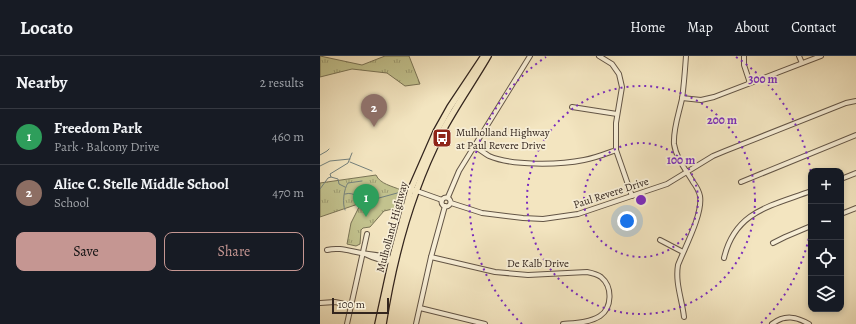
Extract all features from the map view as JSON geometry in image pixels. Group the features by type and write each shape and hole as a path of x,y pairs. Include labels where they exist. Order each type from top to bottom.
{"main road":[{"name":"Mulholland Highway","path":"378,324 408,199 421,166 436,132 450,107 484,56"},
{"name":"Mulholland Highway","path":"383,324 394,261 415,191 441,134 488,56"}],"street":[{"path":"442,200 445,197 448,197 459,171 530,56"},
{"path":"599,56 612,64 619,74 622,87 616,123 616,150 632,196"},
{"path":"684,317 677,283 678,265 699,213 700,204 700,195 697,187 679,160 674,143 682,98 686,56"},
{"path":"744,56 744,65 750,83"},
{"path":"799,56 802,64"},
{"path":"682,98 701,100 708,99 821,56"},
{"name":"Paul Revere Drive","path":"451,203 482,213 504,216 543,219 578,214 667,184 713,156 846,103 856,101"},
{"path":"572,107 617,114"},
{"path":"741,182 856,135"},
{"path":"474,146 489,156 528,163 570,162 590,159 616,150"},
{"path":"844,178 856,173"},
{"path":"415,191 442,200 442,203 445,206 431,257 416,324"},
{"path":"724,258 732,235 744,220 763,209 808,192"},
{"path":"445,206 448,206 451,203 448,197"},
{"path":"844,213 856,208"},
{"path":"773,244 808,227"},
{"path":"346,324 367,234"},
{"path":"660,240 683,252"},
{"path":"326,250 342,249 379,256 394,261"},
{"name":"De Kalb Drive","path":"431,257 501,272 528,275 587,272 596,274 602,278 607,285 610,294 606,309 600,316 592,319 563,324"},
{"path":"320,303 335,302 350,305"},
{"path":"420,308 485,324"},
{"path":"772,324 788,317 799,318 810,324"}],"green space":[{"path":"320,56 362,65 385,56 409,56 420,84 405,86 387,73 352,69 320,77"},
{"path":"376,175 383,183 401,190 401,196 397,208 384,211 370,227 363,228 361,230 360,244 356,246 347,244 351,223 361,203 320,217 320,183"}],"waterway":[{"path":"320,155 329,149"},
{"path":"320,189 328,178 331,177 330,174 348,163 352,153"},
{"path":"320,166 330,161 350,159"},
{"path":"350,162 372,171"},
{"path":"331,177 338,179 339,184 345,187"},
{"path":"345,210 344,200 348,183 362,181"},
{"path":"345,194 352,194 368,201 401,192"}],"place":[{"name":"Alice C. Stelle Middle School","path":"374,127"},
{"name":"Mulholland Highway at Paul Revere Drive","path":"442,138"},
{"name":"Freedom Park","path":"366,217"}]}
